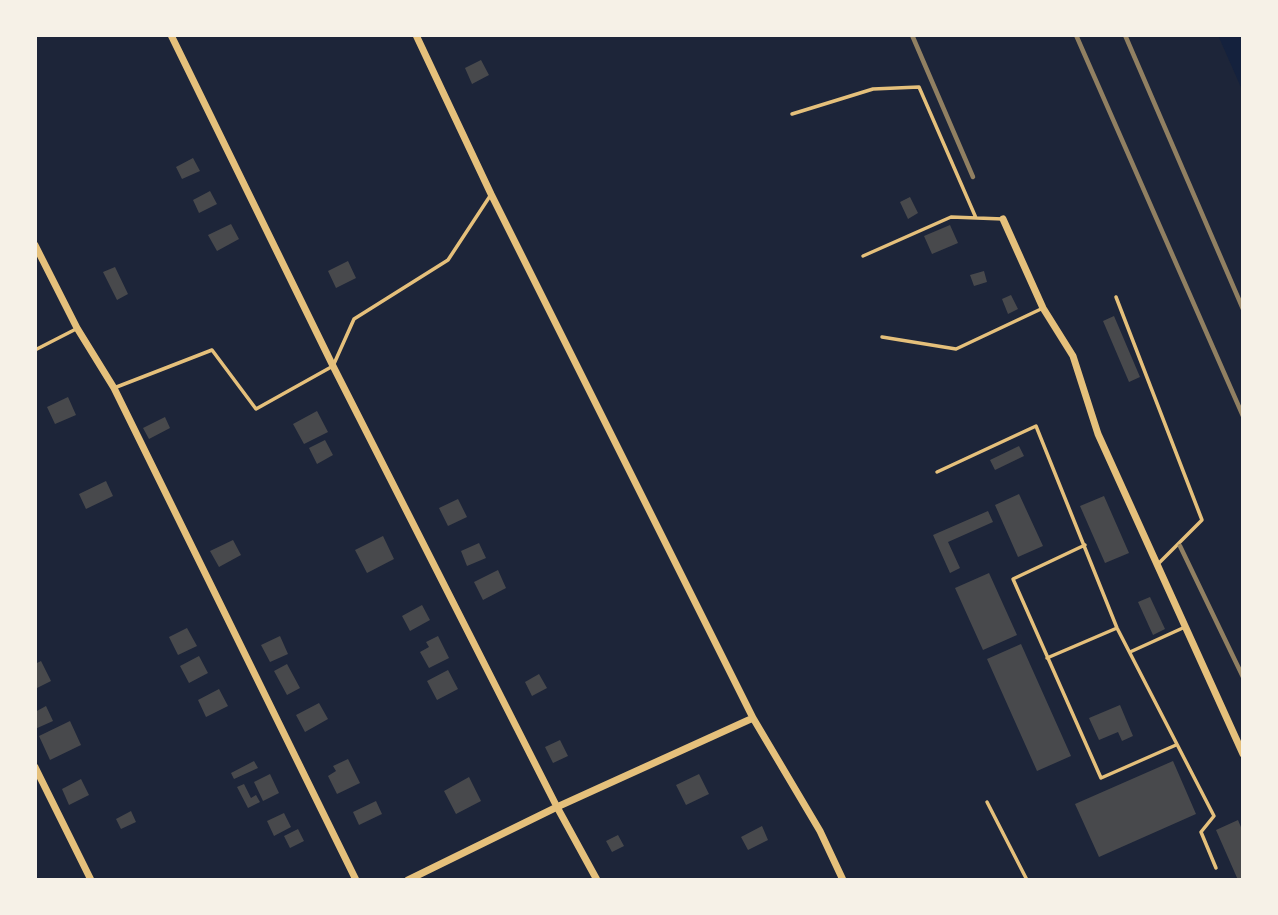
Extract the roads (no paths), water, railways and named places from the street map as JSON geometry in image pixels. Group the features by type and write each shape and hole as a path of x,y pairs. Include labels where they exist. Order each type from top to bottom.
{"street":[{"path":"171,35 333,366 557,807 597,880"},
{"path":"416,35 491,194 753,718 820,831 844,880"},
{"path":"1003,219 1043,308 1073,356 1098,434 1243,754"},
{"path":"35,245 77,328 114,388 356,880"},
{"path":"408,880 557,807 753,718"},
{"path":"35,767 91,880"}],"lane":[{"path":"792,114 873,89 919,87 976,218"},
{"path":"114,388 212,350 256,410 333,366 354,319 448,260 491,194"},
{"path":"863,256 951,217 1003,219"},
{"path":"1116,297 1202,520 1157,565"},
{"path":"882,337 956,349 1043,308"},
{"path":"35,350 77,328"},
{"path":"937,472 1036,426 1117,628 1214,816 1201,832 1216,868"},
{"path":"1085,544 1013,579 1101,778 1176,745"},
{"path":"1129,652 1185,627"},
{"path":"1047,658 1117,628"},
{"path":"987,802 1027,880"}],"railway":[{"path":"912,35 973,177"},
{"path":"1076,35 1243,416"},
{"path":"1125,35 1243,309"},
{"path":"1180,546 1243,677"}]}
